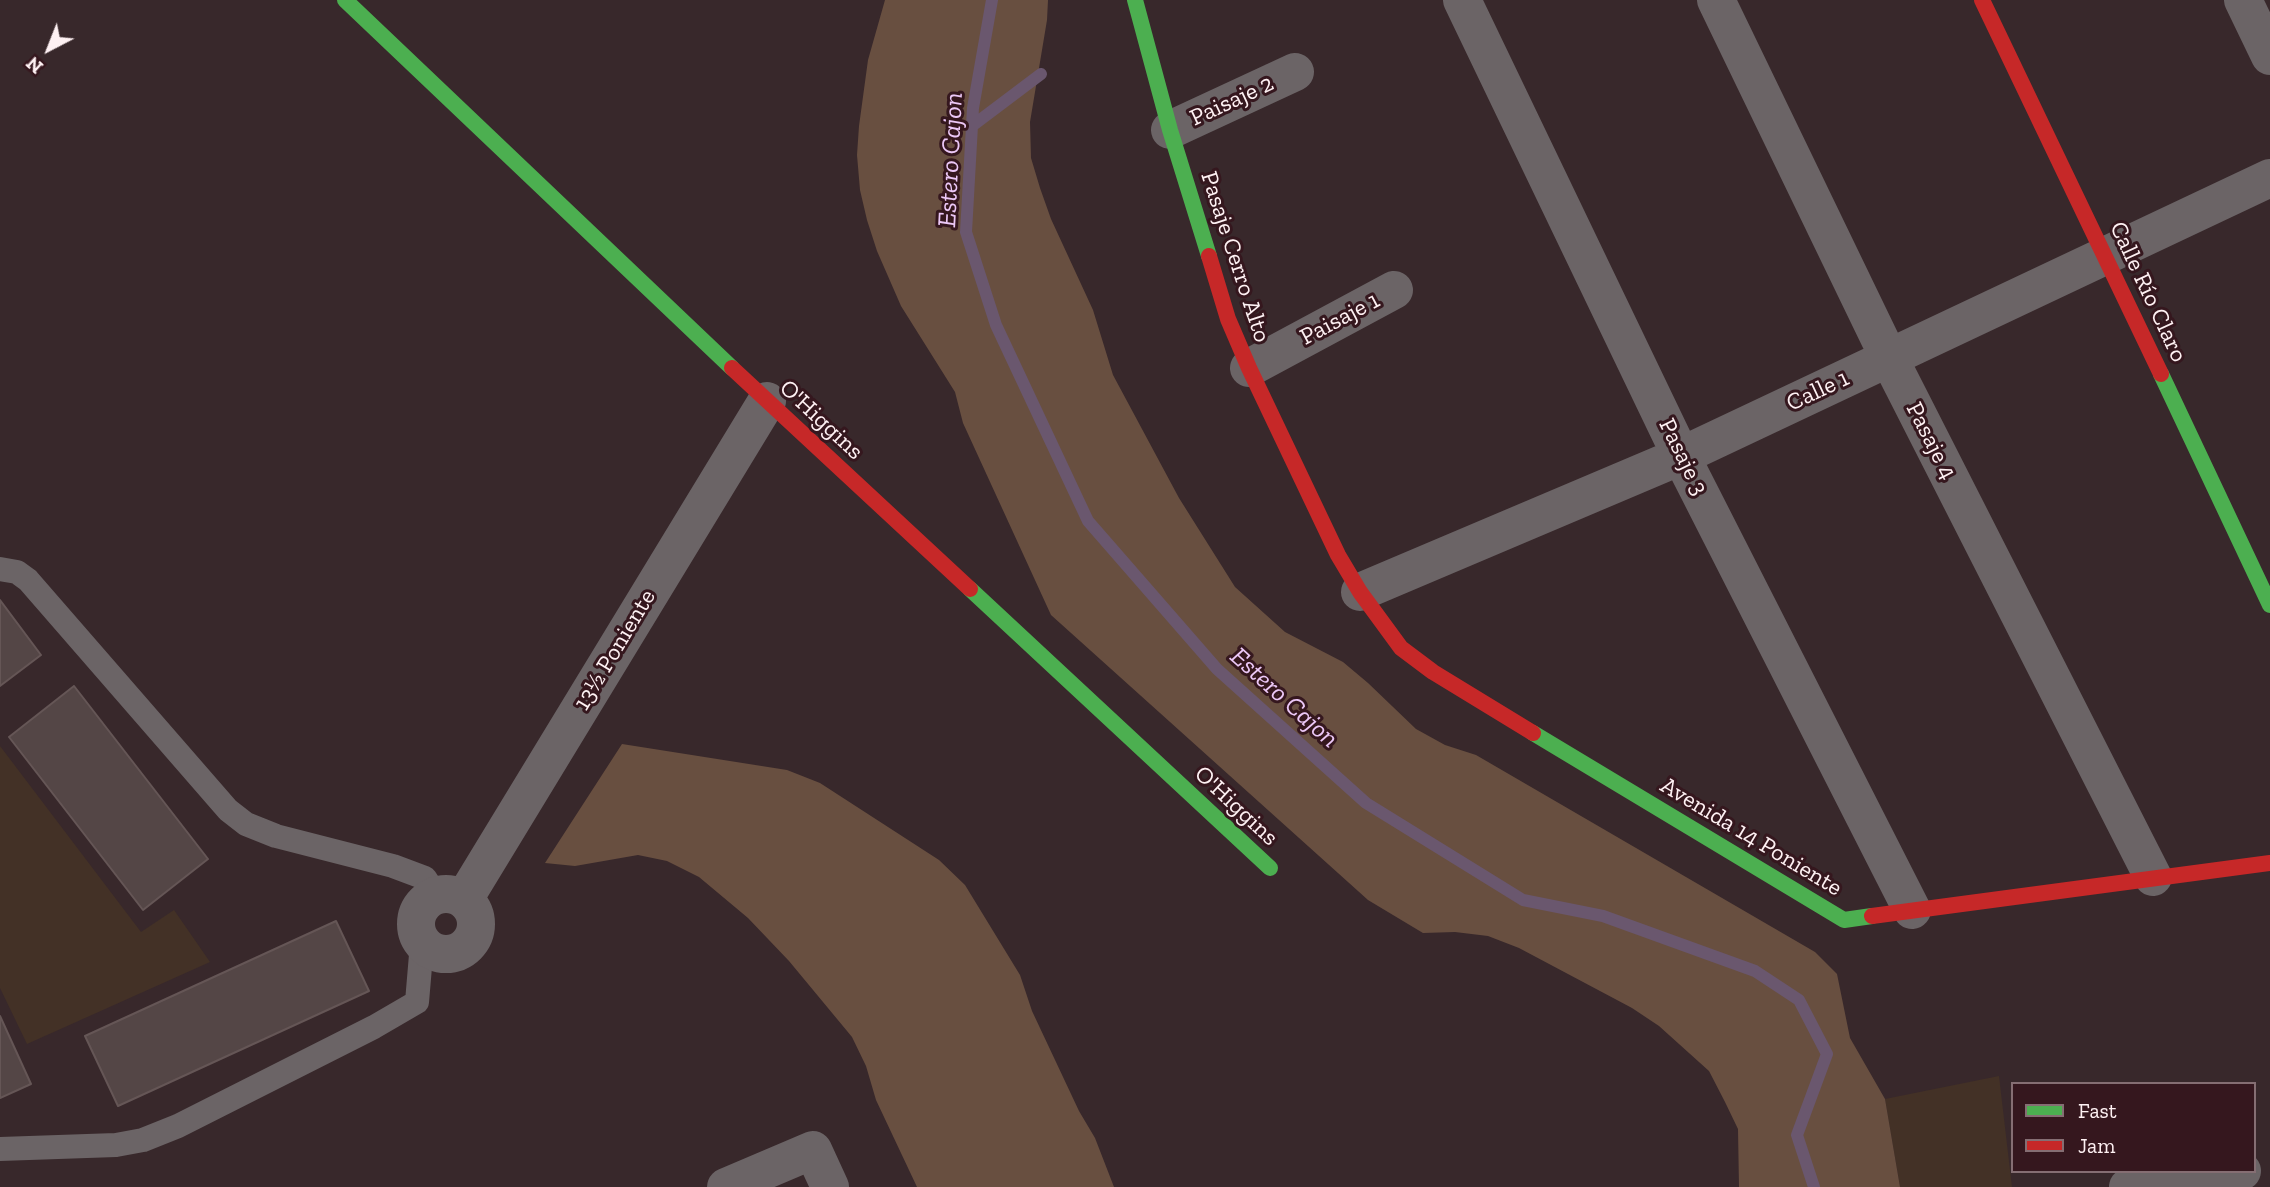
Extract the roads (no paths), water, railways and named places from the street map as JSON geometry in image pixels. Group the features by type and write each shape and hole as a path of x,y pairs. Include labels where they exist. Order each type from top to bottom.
{"street":[{"name":"O'Higgins","path":"345,0 767,401 1270,869"},
{"name":"Pasaje Cerro Alto","path":"1135,0 1170,130 1228,319 1338,555 1360,592"},
{"name":"Pasaje 3","path":"1462,0 1681,456 1912,910"},
{"name":"Pasaje 4","path":"1716,0 1889,358 2153,877"},
{"name":"Calle Río Claro","path":"1982,0 2270,605"},
{"path":"2243,0 2270,56"},
{"name":"Paisaje 2","path":"1170,130 1294,72"},
{"name":"Calle 1","path":"1360,592 1681,456 2270,178"},
{"name":"Paisaje 1","path":"1249,368 1394,290"},
{"name":"13½ Poniente","path":"422,943 415,925 420,906 450,897 767,401"},
{"name":"Avenida 14 Poniente","path":"1360,592 1401,648 1433,672 1844,920 2270,863"},
{"path":"422,943 439,954 449,954 468,945 474,937 476,916 450,897"},
{"path":"726,1187 813,1150 830,1187"},
{"path":"2128,1187 2228,1173"}],"lane":[{"path":"0,569 17,572 28,580 228,810 246,824 276,836 393,866 425,878 450,897"},
{"path":"0,1149 116,1145 144,1140 178,1126 374,1027 417,1002 422,943"}],"waterway":[{"name":"Estero Cajon","path":"992,0 973,108 966,232 996,325 1088,521 1217,669 1366,803 1523,900 1603,916 1755,971 1799,1000 1827,1054 1797,1135 1814,1187"},
{"path":"972,126 1041,74"}]}
